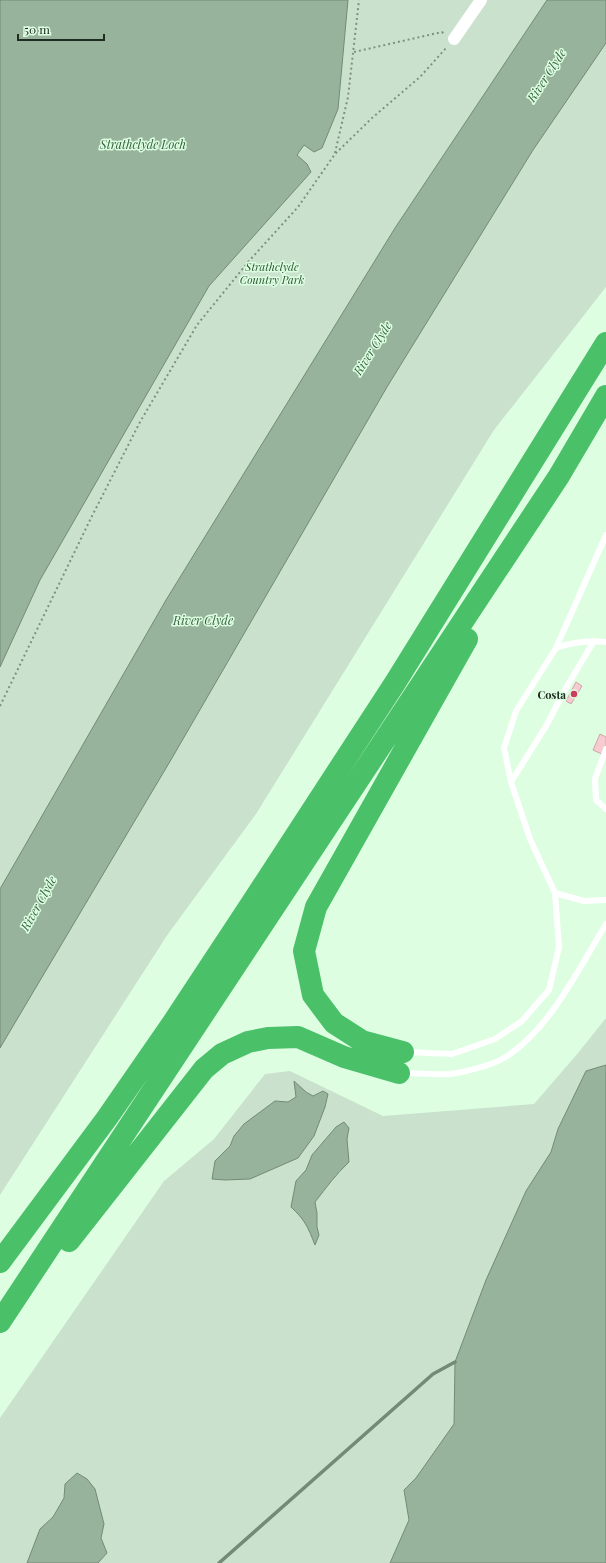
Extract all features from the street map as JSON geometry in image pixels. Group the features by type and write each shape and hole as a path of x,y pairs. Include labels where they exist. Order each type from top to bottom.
{"highway":[{"path":"0,1262 107,1118 255,898 396,683 606,343"},
{"path":"401,1062 362,1041 334,1023 313,995 304,951 316,907 559,476 606,396"},
{"path":"0,1322 559,476"},
{"path":"0,1329 204,1070 222,1054 248,1042 268,1038 298,1037 344,1057 401,1062"}],"street":[{"path":"454,39 481,0"}],"lane":[{"path":"401,1062 452,1054 495,1039 522,1021 549,990 559,947 555,893 530,839 511,782 504,748 516,711 556,648 606,535"},
{"path":"556,648 566,644 594,641 606,642"},
{"path":"511,782 546,726 594,641"},
{"path":"606,749 595,779 596,800 606,809"},
{"path":"555,893 584,901 606,900"},
{"path":"401,1062 451,1074 477,1068 503,1059 531,1038 561,999 606,924"}],"path":[{"path":"335,154 348,97 359,0"},
{"path":"0,706 91,518 140,422 197,325 249,261 298,207 335,154 372,118 420,77 454,39 442,32 354,52"}],"green space":[{"name":"Strathclyde Country Park","path":"0,0 606,0 606,287 494,430 256,814 168,934 0,1195"},
{"path":"606,1018 606,1563 0,1563 0,1418 164,1181 214,1139 265,1074 290,1071 383,1116 534,1104"}],"water":[{"name":"Strathclyde Loch","path":"0,0 348,0 338,109 322,148 314,152 304,145 297,155 307,164 311,172 209,286 40,580 0,667"},
{"name":"River Clyde","path":"547,0 606,0 606,43 533,150 387,387 172,758 0,1048 0,889 166,600 395,228"},
{"path":"606,1065 606,1563 390,1563 409,1520 404,1490 416,1478 454,1424 455,1362 486,1280 526,1191 551,1152 558,1129 586,1071"},
{"path":"294,1081 313,1096 323,1091 328,1094 325,1107 314,1136 298,1158 250,1179 212,1179 215,1161 230,1146 234,1136 244,1124 275,1101 288,1102 296,1097"},
{"path":"344,1122 349,1128 347,1139 349,1162 335,1176 315,1202 319,1235 315,1245 306,1224 291,1207 296,1181 306,1170 312,1155 336,1127"},
{"path":"77,1473 87,1479 95,1489 104,1524 101,1538 107,1553 98,1563 27,1563 40,1529 53,1517 64,1498 65,1484"}],"building":[{"name":"Costa","path":"576,682 582,686 571,704 566,701"},
{"path":"600,734 606,737 606,756 593,750"}],"waterway":[{"path":"219,1563 433,1374 455,1362"}],"place":[{"name":"Costa","path":"574,694"}]}
